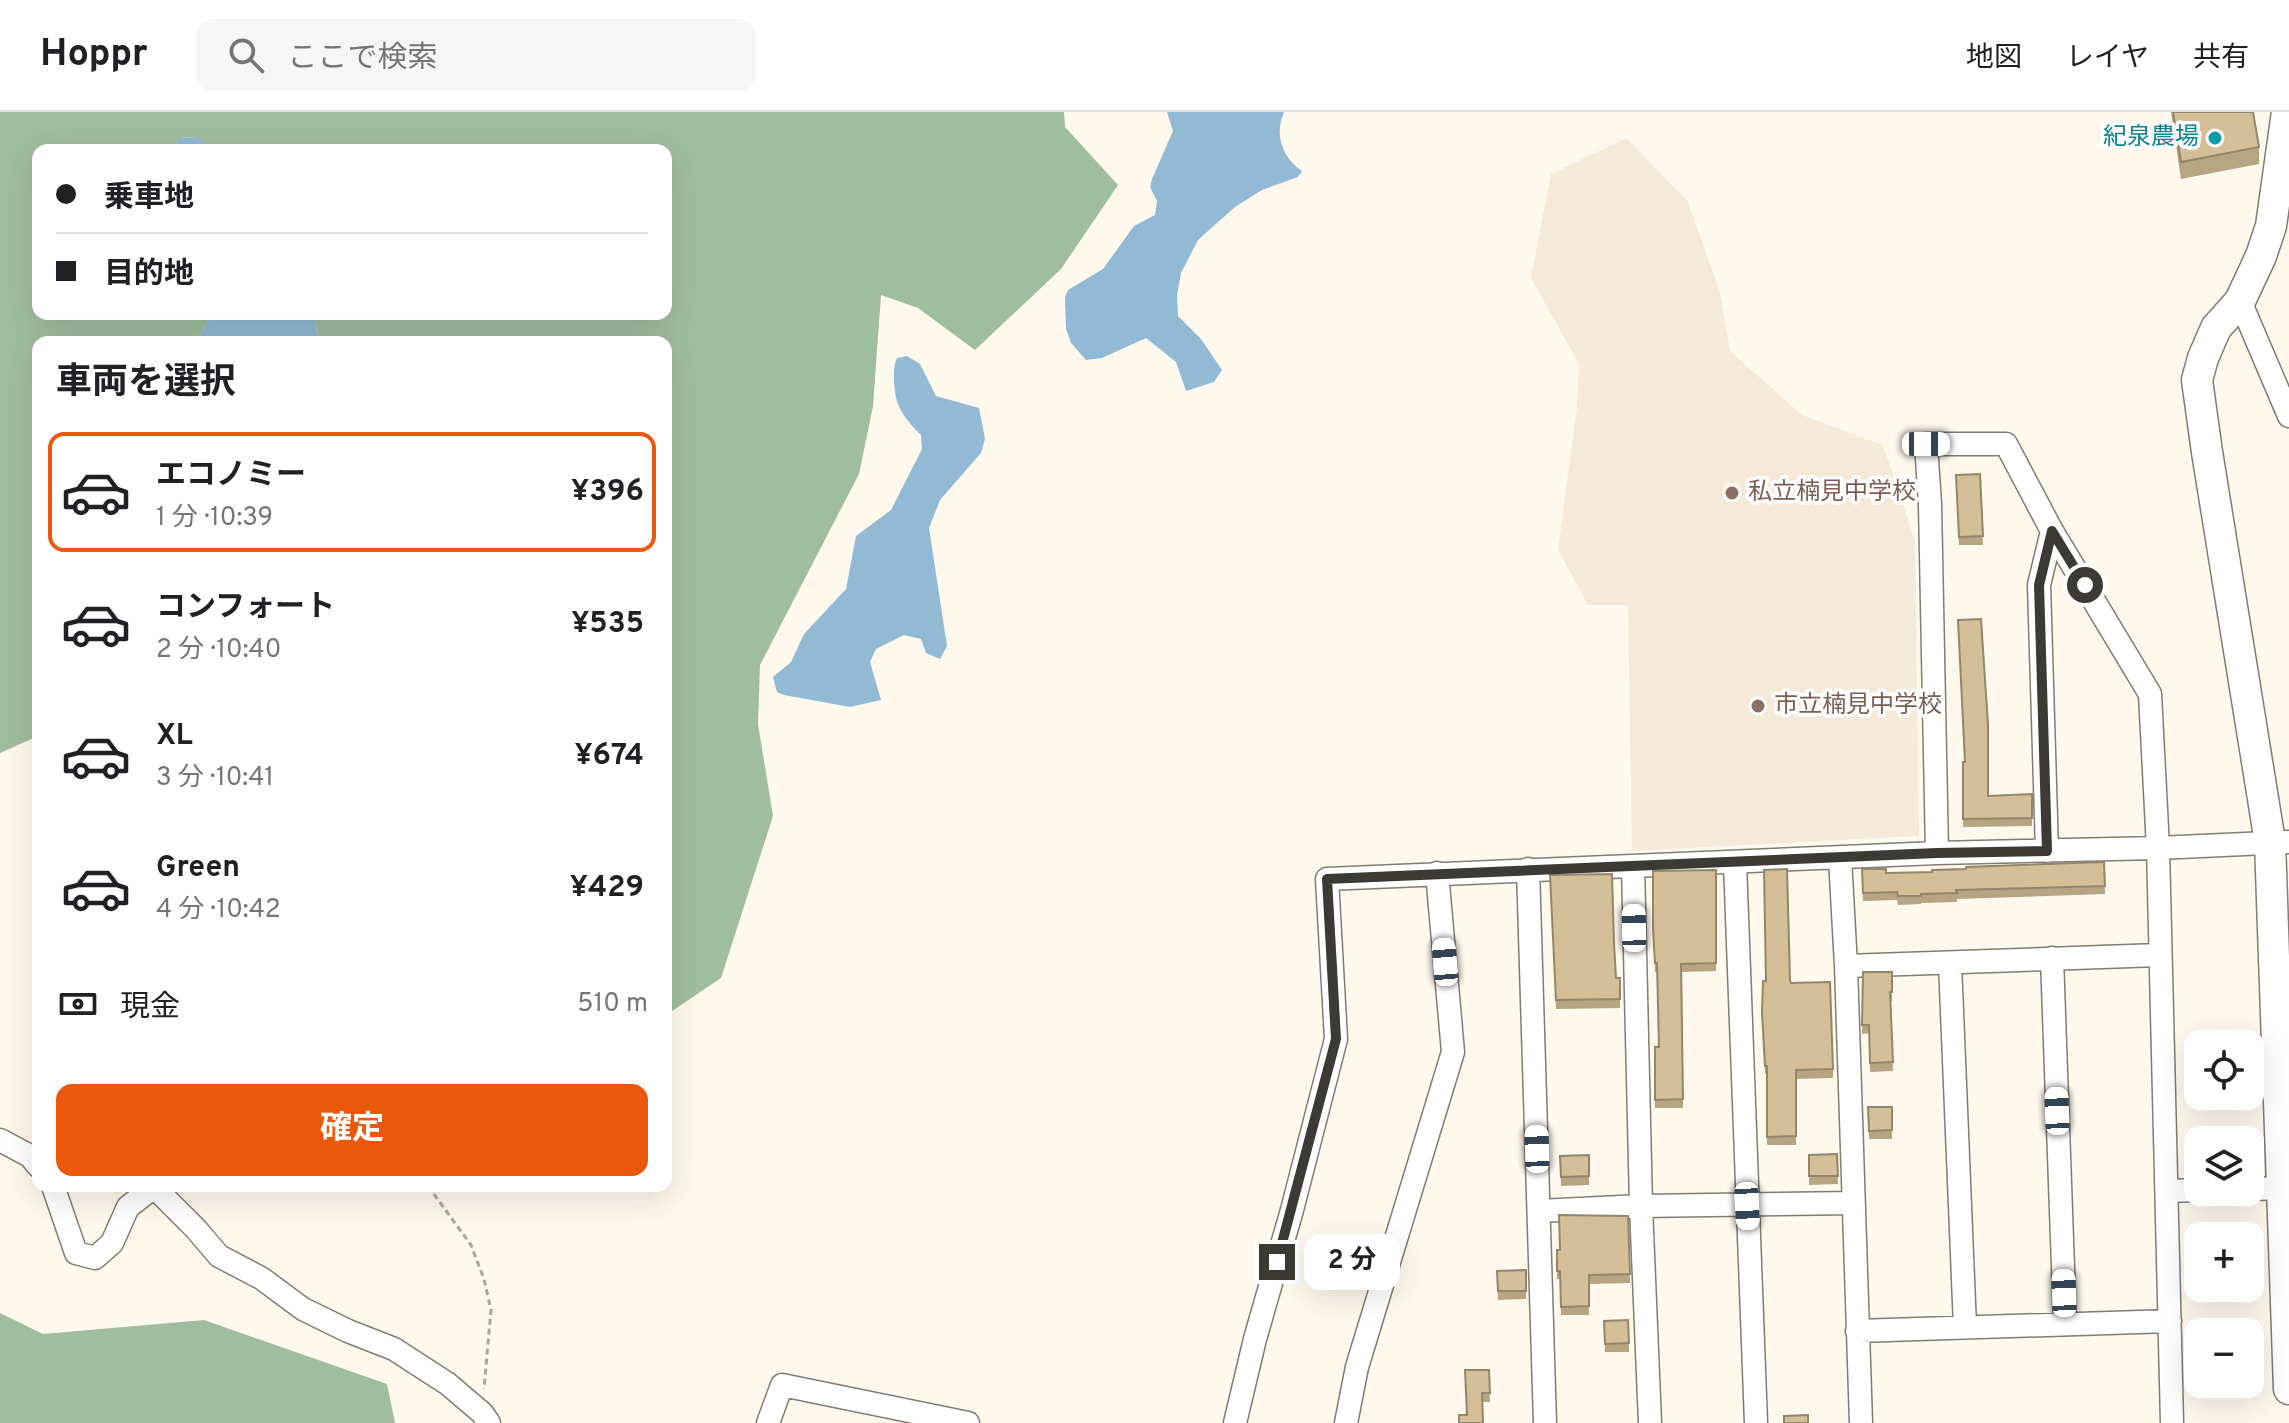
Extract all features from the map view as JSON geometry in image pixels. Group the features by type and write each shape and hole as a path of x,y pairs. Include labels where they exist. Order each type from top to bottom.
{"street":[{"path":"2287,112 2271,226 2261,256 2240,301 2216,328 2197,380 2207,452 2280,842 2289,1389"},
{"path":"2240,301 2289,416"},
{"path":"1937,853 1926,444 2006,444 2052,531 2150,694 2158,848 2172,1423"},
{"path":"2047,851 2039,585 2052,531"},
{"path":"1235,1423 1336,1039 1327,879 2280,842"},
{"path":"1840,858 1861,1423"},
{"path":"1735,863 1756,1423"},
{"path":"1633,866 1650,1423"},
{"path":"1528,869 1545,1423"},
{"path":"1346,1423 1357,1367 1453,1052 1437,873"},
{"path":"1846,966 2159,955"},
{"path":"2052,958 2065,1324"},
{"path":"1950,963 1965,1327"},
{"path":"0,1140 32,1158"},
{"path":"2264,1189 2285,1188"},
{"path":"2167,1191 2184,1190"},
{"path":"55,1192 76,1253 95,1258 112,1243 128,1207 148,1192"},
{"path":"159,1192 219,1256 261,1278 303,1309 394,1349 448,1384 485,1418"},
{"path":"1539,1211 1641,1206 1853,1203"},
{"path":"1857,1331 2170,1321"},
{"path":"768,1423 782,1385 968,1423"}],"path":[{"path":"432,1192 471,1245 484,1279 491,1310 485,1418"}],"shaded area":[{"name":"私立楠見中学校","path":"1626,138 1687,200 1720,292 1730,351 1802,415 1883,445 1915,541 1919,836 1632,851 1628,605 1588,605 1558,550 1577,407 1579,364 1531,278 1551,174"}],"green space":[{"path":"0,112 1064,112 1065,127 1118,185 1061,269 975,350 918,308 881,295 873,406 859,474 760,665 758,724 773,816 721,978 672,1011 672,336 318,336 314,320 672,320 672,144 205,144 197,137 179,138 176,144 32,144 32,320 209,320 199,336 32,336 32,739 0,753"},
{"path":"0,1313 43,1334 204,1320 387,1384 395,1423 0,1423"}],"water":[{"path":"1167,112 1284,112 1280,129 1282,145 1289,159 1302,171 1298,177 1262,190 1235,207 1198,240 1181,273 1177,295 1178,316 1201,339 1222,370 1214,382 1186,391 1176,362 1146,338 1102,358 1086,360 1071,343 1066,329 1065,297 1068,290 1103,269 1134,226 1155,215 1157,201 1150,187 1173,131"},
{"path":"198,137 205,144 176,144 179,138"},
{"path":"209,320 314,320 318,336 199,336"},
{"path":"907,356 920,364 936,396 979,408 985,439 981,453 940,500 929,528 947,646 940,659 926,653 921,639 904,635 876,649 870,662 881,700 850,707 784,695 777,692 773,677 791,662 804,634 846,589 856,536 891,510 922,449 921,435 904,416 896,395 895,363 897,358"}],"building":[{"name":"紀泉農場","path":"2173,112 2253,112 2259,147 2181,162"},
{"path":"1980,474 1983,536 1959,537 1956,475"},
{"path":"1981,619 1988,725 1988,796 2032,794 2032,818 1963,819 1965,762 1958,620"},
{"path":"2104,862 2105,886 1956,890 1957,893 1921,896 1898,896 1897,892 1863,893 1862,869 1886,869 1886,873 1932,872 1966,867"},
{"path":"1787,869 1790,980 1791,983 1830,982 1833,1069 1796,1070 1796,1136 1767,1137 1767,1066 1762,1012 1763,981 1766,981 1764,870"},
{"path":"1716,870 1716,963 1681,964 1683,1099 1655,1100 1655,1047 1659,1047 1653,871"},
{"path":"1612,874 1616,978 1620,978 1620,999 1556,1000 1550,875"},
{"path":"1863,972 1892,972 1893,1062 1870,1063 1869,1025 1862,1025"},
{"path":"1868,1107 1892,1107 1892,1130 1869,1131"},
{"path":"1837,1154 1838,1176 1809,1176 1809,1155"},
{"path":"1589,1155 1589,1176 1561,1177 1560,1156"},
{"path":"1559,1215 1628,1216 1630,1274 1589,1275 1589,1306 1561,1307 1560,1271 1557,1271"},
{"path":"1526,1270 1526,1291 1498,1291 1497,1271"},
{"path":"1628,1320 1629,1343 1605,1344 1604,1321"},
{"path":"1465,1370 1489,1370 1490,1393 1482,1393 1483,1423 1459,1423 1459,1415 1467,1415"},
{"path":"1808,1415 1808,1423 1784,1423 1784,1416"}],"place":[{"name":"紀泉農場","path":"2215,138"},
{"name":"私立楠見中学校","path":"1732,493"},
{"name":"市立楠見中学校","path":"1758,706"}],"route":[{"path":"1277,1262 1336,1039 1327,879 2047,851 2039,585 2052,531 2085,585"}]}
